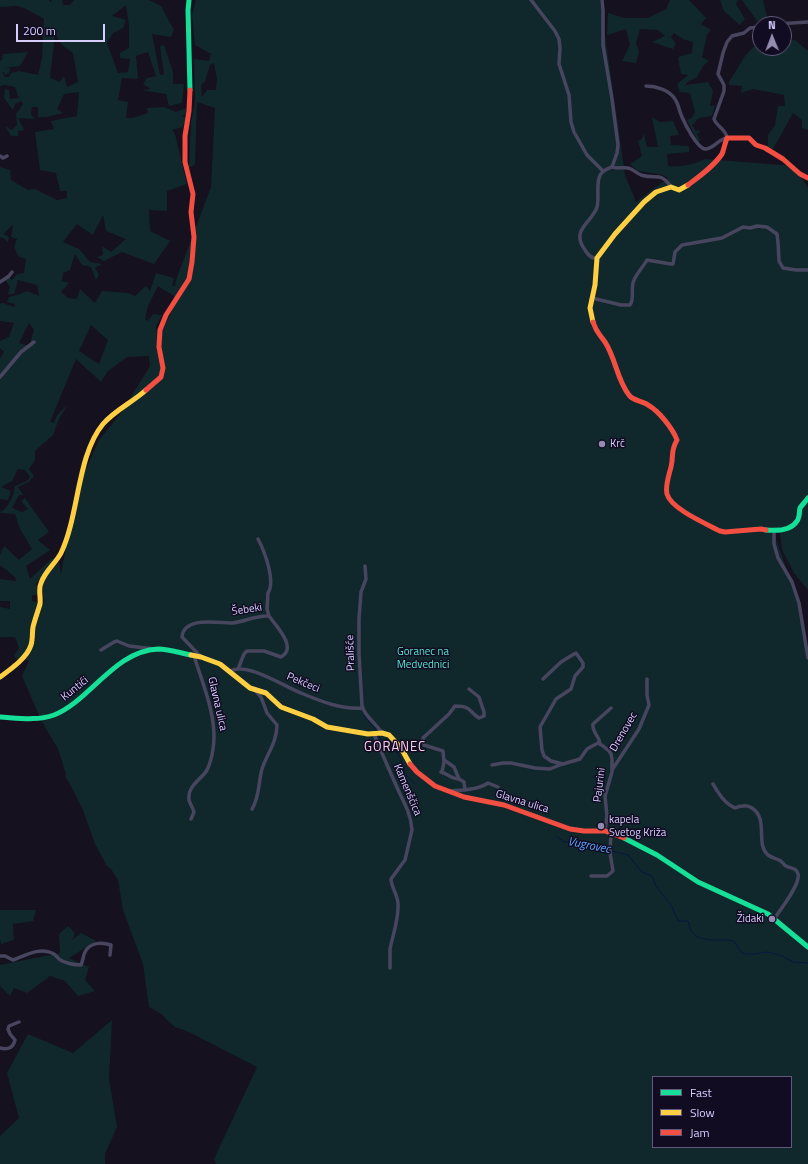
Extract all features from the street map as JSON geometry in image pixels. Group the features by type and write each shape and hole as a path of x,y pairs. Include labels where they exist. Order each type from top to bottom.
{"street":[{"path":"0,676 20,662 31,646 32,627 40,602 40,584 61,553 71,523 86,459 103,424 120,409 137,398 161,377 163,368 159,347 160,330 166,315 189,279 194,237 191,212 193,194 185,162 185,136 190,111 189,0"},
{"path":"531,0 551,25 559,39 559,64 569,96 571,122 574,132 587,155 603,171"},
{"path":"602,0 603,45 618,145 612,167"},
{"path":"792,23 808,22"},
{"path":"752,28 744,33 732,36 727,42 723,53 718,74 724,85 724,91 714,119 715,122 726,132 727,138 721,153 708,168 687,186 679,190 671,187 656,192 644,202 615,234 597,258 596,285 590,308 592,321 596,332 605,342 616,365 623,385 630,397 649,405 654,409 675,434 676,440 672,449 672,463 667,485 667,493 672,502 688,514 720,531 774,531 785,530 793,525 798,520 800,509 808,498"},
{"path":"646,86 657,87 672,95 676,100 682,118 694,140 702,148 706,149 721,139 743,137 749,138 756,145 765,148 783,159 800,174 808,178"},
{"path":"0,156 3,158 7,156"},
{"path":"597,258 592,258 587,253 580,241 582,228 596,211 598,204 598,185 600,174 603,171 612,167 615,169 623,167 630,168 644,176 660,177 666,180 671,187"},
{"path":"592,298 621,305 630,305 632,301 632,286 634,280 647,260 673,264 675,252 682,245 722,238 743,227 767,227 777,234 779,260 784,268 808,270"},
{"path":"0,282 12,272"},
{"path":"0,377 21,352 34,342"},
{"path":"774,531 774,544 778,558 792,582 799,603 808,658"},
{"name":"Šebeki","path":"201,657 182,637 186,627 193,623 233,623 256,617 270,616 267,609 270,576 264,549 258,539"},
{"name":"Prališće","path":"363,708 359,641 360,600 366,579 365,566"},
{"name":"Pekčeci","path":"238,669 244,654 247,651 264,651 281,657 286,654 288,649 286,643 270,616"},
{"name":"Kuntići","path":"101,650 117,641 129,646 152,648 154,650 201,657"},
{"name":"Kuntići","path":"0,717 34,719 53,716 71,705 120,664 136,656 154,650"},
{"path":"543,679 561,662 576,653 583,663 582,667 575,676 571,689 556,700 540,727 541,746 544,756 551,761 563,764"},
{"name":"Glavna ulica","path":"191,820 194,812 189,801 190,791 208,769 214,739 213,724 209,706 194,656"},
{"name":"Glavna ulica","path":"201,657 220,664 255,690 261,697 267,713 278,725 275,741 262,772 258,796 252,809"},
{"name":"Pekčeci","path":"230,671 238,669 266,675 292,690 317,700 339,706 363,708"},
{"name":"Drenovec","path":"612,770 639,729 649,705 647,695 647,679"},
{"path":"465,790 464,782 442,772 444,760 443,751 424,745 422,738 450,714 455,706 471,709 475,716 479,718 484,716 479,697 469,689"},
{"name":"Glavna ulica","path":"255,690 266,693 281,707 313,719 327,727 368,734 379,733 392,736 417,772 435,786 464,797 504,805 570,829 584,831 608,831 657,855 698,882 756,907 774,919 790,934 802,941 808,947"},
{"path":"363,708 368,717 379,728 379,733"},
{"path":"600,743 594,732 592,724 610,708"},
{"name":"Kamenščica","path":"379,733 386,762 407,808 412,824 405,860 391,879 396,890 398,903 397,920 390,950 390,968"},
{"name":"Pajurini","path":"492,766 503,763 511,763 535,768 550,769 580,759 588,750 600,743 611,754 612,770 606,796 610,853 613,871 606,876 591,876"},
{"path":"444,760 454,767 459,779"},
{"path":"447,790 465,790 488,784 498,787"},
{"path":"713,784 725,802 731,806 735,808 744,805 755,810 760,816 762,838 766,853 774,859 779,859 785,866 794,868 798,874 798,878 790,897 774,919"},
{"path":"0,956 5,956 13,960 34,952 47,951 53,953 60,960 81,965 86,950 95,944 104,943 111,945 110,955"},
{"path":"0,1048 10,1048 12,1046 15,1040 8,1029 9,1026 19,1022"}],"green space":[{"name":"Goranec na Medvednici","path":"0,0 49,0 50,2 52,0 62,0 63,5 70,5 74,0 149,0 161,6 174,30 171,37 152,34 160,75 164,74 160,46 164,45 173,72 173,84 184,84 182,103 169,106 166,94 141,90 151,89 143,84 147,78 156,76 148,52 136,56 138,79 122,78 118,100 128,102 126,118 133,118 148,113 147,108 164,107 176,112 187,108 186,114 182,116 186,118 183,127 172,130 175,134 187,184 167,191 167,211 149,210 150,231 170,241 154,264 122,252 104,261 97,257 103,255 102,246 111,252 126,239 106,231 103,215 93,235 77,224 63,242 79,249 90,262 102,264 95,268 99,275 96,280 91,267 82,265 75,254 70,270 63,273 62,281 69,283 61,292 68,298 77,299 80,289 95,303 102,291 128,293 135,296 146,286 150,291 156,273 174,278 172,286 175,286 211,187 215,108 197,102 195,164 189,168 191,122 195,102 194,59 209,61 211,54 195,45 192,15 196,0 600,0 625,175 636,202 668,178 663,175 638,171 630,164 642,156 638,141 641,140 644,134 647,147 658,147 652,117 660,122 673,121 679,135 670,136 671,145 689,146 689,152 667,154 668,166 687,165 705,159 794,166 808,188 808,590 794,573 782,550 780,532 773,531 801,609 806,655 808,660 808,1164 216,1164 214,1159 257,1067 189,1032 175,1027 163,1015 149,1007 143,964 123,910 118,880 111,869 107,866 95,844 83,810 65,776 66,774 58,749 41,720 22,676 29,661 26,660 35,642 35,628 44,601 42,588 44,577 59,562 61,574 77,489 99,440 121,413 150,366 149,356 127,357 108,371 101,382 76,359 50,422 54,423 57,415 67,405 58,421 53,435 35,451 35,460 29,469 34,476 29,482 18,487 23,495 19,495 12,508 22,512 28,509 21,501 25,498 49,532 38,540 50,550 26,566 30,579 51,559 55,559 36,584 39,595 32,595 32,601 40,603 30,645 24,656 11,668 12,663 17,662 17,659 14,656 19,648 15,637 0,637 0,607 10,609 10,601 0,601 0,579 16,581 15,577 0,565 0,555 4,546 19,560 32,549 20,529 15,514 0,513 6,508 10,501 15,486 27,481 30,477 25,470 18,469 12,481 1,487 11,491 8,500 0,499 0,358 4,352 0,348 0,341 9,337 14,323 0,321 0,304 3,303 14,307 15,304 7,302 9,297 27,291 39,296 37,285 18,280 14,294 8,294 10,287 5,279 8,277 12,280 17,274 24,273 26,259 19,257 14,247 17,239 11,237 13,225 3,234 9,237 8,242 2,237 0,238 0,167 10,170 11,180 28,190 35,189 57,200 67,198 67,191 60,191 56,173 40,170 35,132 54,129 51,121 77,116 79,92 64,94 57,109 63,113 47,117 38,117 38,107 32,107 31,114 35,119 18,118 24,130 18,131 18,136 11,136 5,126 12,130 17,125 16,114 23,104 21,101 15,104 13,110 4,98 5,89 9,90 10,99 19,98 15,87 5,85 0,86 0,61 2,60 3,54 28,52 20,66 4,68 10,68 9,73 5,75 4,72 2,72 5,77 9,77 11,73 19,71 38,75 42,58 44,19 24,8 17,6 0,7","holes":["126,5 129,26 129,48 120,53 120,58 130,59 128,72 118,73 107,43 113,33 123,28 126,20 112,16","55,34 62,45 73,53 78,82 67,87 64,76 60,82 50,78","214,63 217,79 216,90 207,90 202,97 201,85 205,81 210,65","158,286 174,296 172,311 163,331 161,341 162,346 159,351 156,326 162,315 153,314 148,321 145,319 148,306","29,323 34,330 29,346 19,343","91,325 108,340 99,364 79,351"]},
{"path":"670,0 689,0 706,18 701,24 711,30 707,35 702,57 709,61 703,66 697,77 689,81 684,86 708,82 713,91 710,106 715,105 712,116 699,118 692,125 696,131 699,130 700,132 697,134 700,140 698,142 687,120 692,118 695,112 690,93 680,92 677,84 688,75 681,74 678,57 692,53 693,42 683,39 674,33 671,37 676,44 673,49 652,42 665,36 658,30 640,29 636,43 639,51 636,63 622,61 630,45 626,29 607,35 608,13 624,18 648,18 666,9"},
{"path":"720,0 738,0 736,4 745,19 740,25 724,11"},
{"path":"742,0 763,0 767,16 753,16"},
{"path":"792,40 795,40 808,51 808,130 802,128 802,120 793,113 773,149 768,147 768,135 775,125 778,106 785,106 784,95 753,89 741,93 742,86 729,85 729,82 745,56 752,48 752,56 792,56"},
{"path":"0,910 36,910 33,921 13,924 14,940 1,944"},
{"path":"68,926 75,933 72,940 81,933 96,941 69,958 89,967 85,980 95,991 78,996 65,981 50,976 27,993 14,988 10,996 0,986 0,965 60,953 59,934"},
{"path":"112,1020 109,1079 117,1127 105,1154 105,1164 0,1164 0,1136 19,1118 7,1073 28,1034 73,1053"}],"waterway":[{"path":"363,715 377,731"},
{"path":"379,736 382,744 396,752 400,757 405,774 415,784"},
{"name":"Vugrovec","path":"557,837 564,842 574,841 597,850 609,850"},
{"name":"Vugrovec","path":"612,851 628,855 642,872 652,876 656,886 672,907 678,921 688,921 691,931 696,936 712,940 734,941 741,952 745,954 768,952 782,956 793,962 808,963"}],"traffic: fast":[{"path":"189,0 190,90"},
{"path":"766,530 779,530 791,527 798,519 800,508 808,498"},
{"path":"0,717 34,719 54,715 79,699 115,667 128,658 142,652 162,649 191,655"},
{"path":"624,838 657,855 698,882 768,914 808,947"}],"traffic: slow":[{"path":"593,322 590,308 595,285 597,258 615,234 644,202 656,192 671,187 679,190 688,185"},
{"path":"0,677 22,659 31,645 33,627 40,604 40,585 45,575 61,553 67,538 72,522 83,469 94,437 108,419 146,390"},
{"path":"191,655 220,664 250,688 266,693 281,707 313,719 327,727 368,734 382,733 389,735 401,748 410,764"}],"traffic: jam":[{"path":"146,390 161,377 163,368 159,347 160,330 166,315 189,279 192,262 194,237 191,212 193,194 185,162 185,136 189,111 190,90"},
{"path":"688,185 715,163 722,154 727,138 749,138 756,145 765,148 783,159 800,174 808,178"},
{"path":"593,322 612,355 622,383 629,395 633,399 646,404 657,411 669,426 677,440 673,451 667,484 667,494 670,500 690,516 720,531 766,530"},
{"path":"410,764 417,772 435,786 464,797 504,805 570,829 605,831 624,838"}],"place":[{"name":"Krč","path":"602,444"},
{"name":"kapela Svetog Križa","path":"601,826"},
{"name":"Židaki","path":"772,919"}],"district":[{"name":"GORANEC","path":"395,748"}]}
